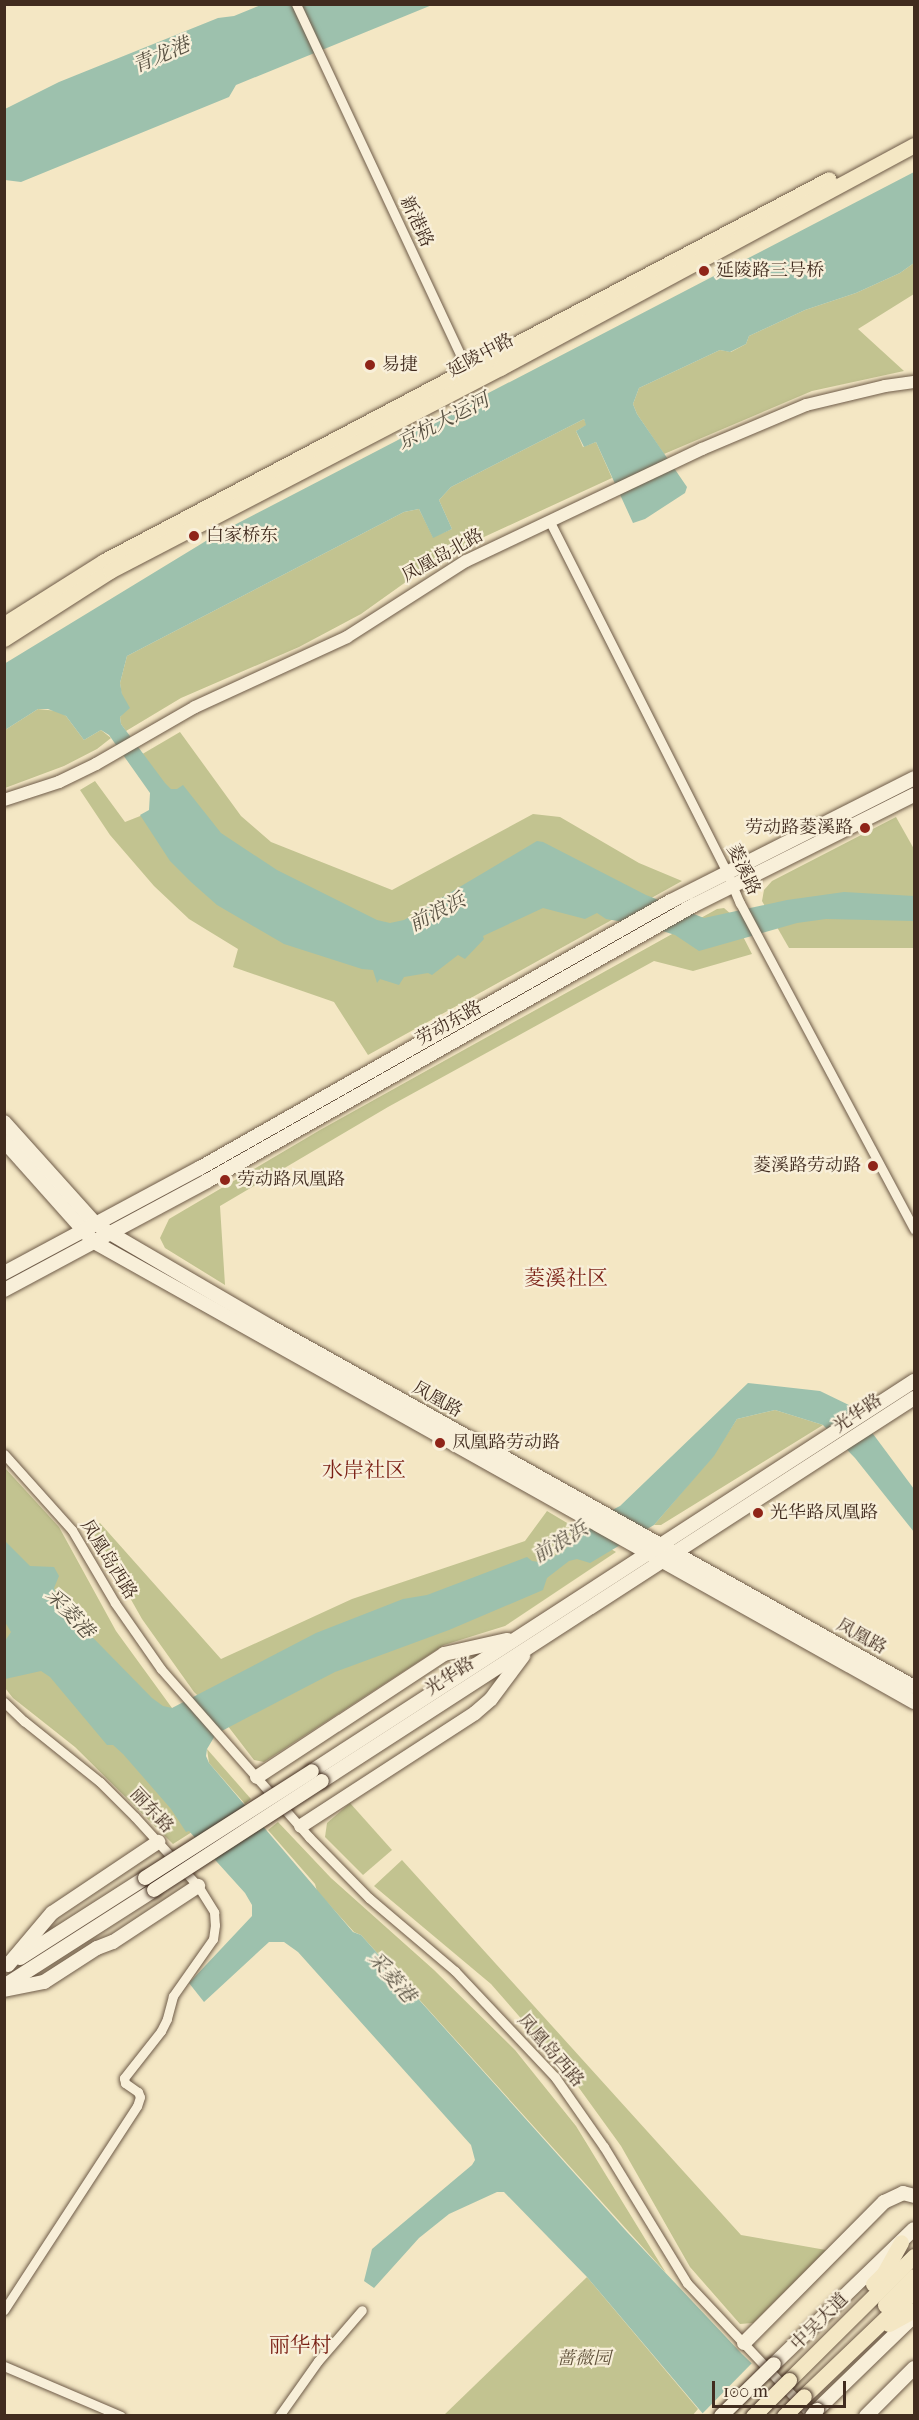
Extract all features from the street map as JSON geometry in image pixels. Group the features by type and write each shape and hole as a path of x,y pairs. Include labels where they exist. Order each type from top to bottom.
{"main road":[{"name":"延陵中路","path":"4,639 110,571 915,134"},
{"name":"延陵中路","path":"4,624 104,561 469,376 915,145"},
{"name":"劳动东路","path":"4,1273 96,1224 671,901 915,778"},
{"name":"劳动东路","path":"4,1290 94,1242 694,905 915,795"},
{"name":"凤凰路","path":"4,1122 96,1224 110,1233 592,1514 632,1542 653,1549 915,1702"},
{"name":"凤凰路","path":"4,1141 81,1231 94,1242 592,1514 646,1536 653,1549"},
{"name":"光华路","path":"4,1988 832,1453 915,1381"},
{"name":"光华路","path":"6,1967 823,1441 915,1398"},
{"name":"凤凰路","path":"667,1558 915,1687"},
{"path":"257,1777 444,1654 515,1638"},
{"path":"301,1826 475,1713 491,1699 529,1647"},
{"path":"6,1967 52,1913 158,1842"},
{"path":"4,1988 44,1982 97,1948 113,1942 198,1886"},
{"path":"744,2343 884,2202 903,2193 915,2196"},
{"path":"721,2415 915,2229"},
{"path":"829,2340 851,2306 884,2273 901,2242"},
{"name":"中吴大道","path":"753,2415 915,2256"},
{"path":"830,2372 867,2323 915,2276"},
{"path":"784,2415 915,2291"},
{"path":"848,2355 871,2341 893,2320 915,2310"},
{"path":"814,2414 915,2316"},
{"path":"866,2415 915,2368"}],"street":[{"name":"新港路","path":"296,4 469,376"},
{"name":"凤凰岛北路","path":"4,800 59,782 120,751 195,707 347,637 466,561 670,464 806,405 885,386 915,382"},
{"name":"菱溪路","path":"550,522 740,903 915,1229"},
{"name":"凤凰岛西路","path":"4,1454 72,1530 115,1603 179,1689 224,1740 369,1898 455,1971 555,2077 604,2147 687,2283 814,2414"},
{"name":"丽东路","path":"4,1702 100,1782 158,1842 198,1886 214,1912 215,1924 213,1939 173,1996 167,2019 160,2031 124,2078 125,2083 138,2092 140,2097 137,2106 4,2310"},
{"path":"279,2415 318,2361 362,2310"},
{"path":"4,2366 121,2415"}],"green space":[{"path":"914,263 914,294 858,329 904,371 812,391 664,454 637,414 633,404 639,388 720,350 731,352 746,344 749,336 805,310 856,293 900,273"},
{"path":"584,419 587,425 576,431 583,447 596,442 612,478 473,542 410,579 361,614 299,647 181,698 126,731 121,724 120,717 124,712 120,683 127,656 404,512 419,509 433,537 452,529 439,500 451,487"},
{"path":"38,709 58,711 66,716 84,740 101,730 111,738 97,749 64,766 5,788 5,730"},
{"path":"180,732 241,816 271,842 392,890 533,814 560,817 639,863 682,881 368,1055 334,1002 233,967 238,949 189,919 154,886 110,835 80,790 95,781 125,822 158,809 139,756"},
{"path":"896,817 914,849 914,948 789,948 762,901 764,890 772,881"},
{"path":"724,908 732,915 752,954 693,971 654,961 388,1107 220,1206 225,1285 165,1248 160,1238 169,1219 320,1130 717,909"},
{"path":"775,1410 823,1425 661,1525 654,1525 712,1457 737,1419"},
{"path":"5,1468 59,1527 116,1631 172,1708 163,1718 5,1551"},
{"path":"547,1511 616,1552 505,1626 444,1645 264,1762 254,1760 224,1721 194,1692 142,1619 91,1529 100,1523 221,1659 352,1599 525,1541"},
{"path":"4,1609 203,1825 173,1844 75,1747 13,1698 5,1688"},
{"path":"207,1749 251,1799 245,1804 209,1763"},
{"path":"350,1803 392,1850 363,1875 325,1837 327,1823"},
{"path":"278,1822 331,1878 434,1970 515,2050 576,2126 666,2273 361,1935 354,1932 317,1891 315,1884 268,1830"},
{"path":"402,1860 741,2235 826,2250 753,2323 740,2324 690,2267 621,2146 566,2070 491,1984 374,1886"},
{"name":"蔷薇园","path":"587,2277 698,2409 692,2416 443,2416"}],"water":[{"name":"青龙港","path":"261,5 432,5 236,85 229,97 21,182 5,180 5,109 59,82 218,18 234,16"},
{"path":"914,172 914,263 900,273 856,293 805,310 749,336 746,344 730,352 720,350 639,388 633,404 637,414 687,487 685,493 645,519 633,523 596,442 584,447 576,431 586,425 584,419 451,487 439,500 452,529 433,538 419,509 404,512 127,656 120,683 122,694 130,708 120,717 121,724 165,783 171,789 177,789 183,785 221,833 277,870 377,920 390,923 404,920 537,841 646,895 704,918 787,900 844,892 914,896 914,921 826,919 797,923 699,951 675,935 647,926 606,919 597,913 585,919 543,908 483,936 484,939 465,959 458,955 432,975 428,973 404,977 399,985 380,979 377,983 373,970 362,969 284,944 217,905 191,882 170,861 140,815 149,810 150,793 109,735 101,730 84,740 66,716 48,709 38,709 5,730 4,664 219,533"},
{"name":"采菱港","path":"748,1383 820,1391 853,1407 914,1489 914,1532 855,1458 823,1425 775,1410 737,1419 714,1456 654,1525 590,1563 577,1559 569,1561 547,1578 543,1590 449,1630 335,1672 216,1734 207,1749 206,1756 209,1763 353,1932 361,1935 627,2232 742,2354 805,2415 704,2415 587,2277 504,2192 497,2192 449,2214 419,2238 374,2288 364,2281 372,2249 472,2165 475,2160 471,2145 298,1952 284,1942 269,1942 204,2002 189,1983 252,1916 252,1905 245,1893 189,1831 186,1832 171,1809 123,1754 113,1745 107,1745 50,1677 41,1671 5,1679 5,1641 11,1632 5,1622 4,1540 30,1566 54,1567 59,1576 54,1588 59,1603 152,1698 163,1706 172,1708 316,1633 403,1599 427,1595 527,1557 532,1561 540,1562 561,1553 569,1545 575,1529 620,1506"}],"pier":[{"path":"754,2361 808,2416 700,2416"}],"place":[{"name":"延陵路三号桥","path":"704,271"},
{"name":"易捷","path":"370,365"},
{"name":"白家桥东","path":"194,536"},
{"name":"劳动路菱溪路","path":"865,828"},
{"name":"菱溪路劳动路","path":"873,1166"},
{"name":"劳动路凤凰路","path":"225,1180"},
{"name":"凤凰路劳动路","path":"440,1443"},
{"name":"光华路凤凰路","path":"758,1513"}],"district":[{"name":"菱溪社区","path":"566,1278"},
{"name":"水岸社区","path":"364,1470"},
{"name":"丽华村","path":"300,2345"}],"water label":[{"name":"京杭大运河","path":"443,421"},
{"name":"前浪浜","path":"437,912"},
{"name":"前浪浜","path":"560,1542"}]}
